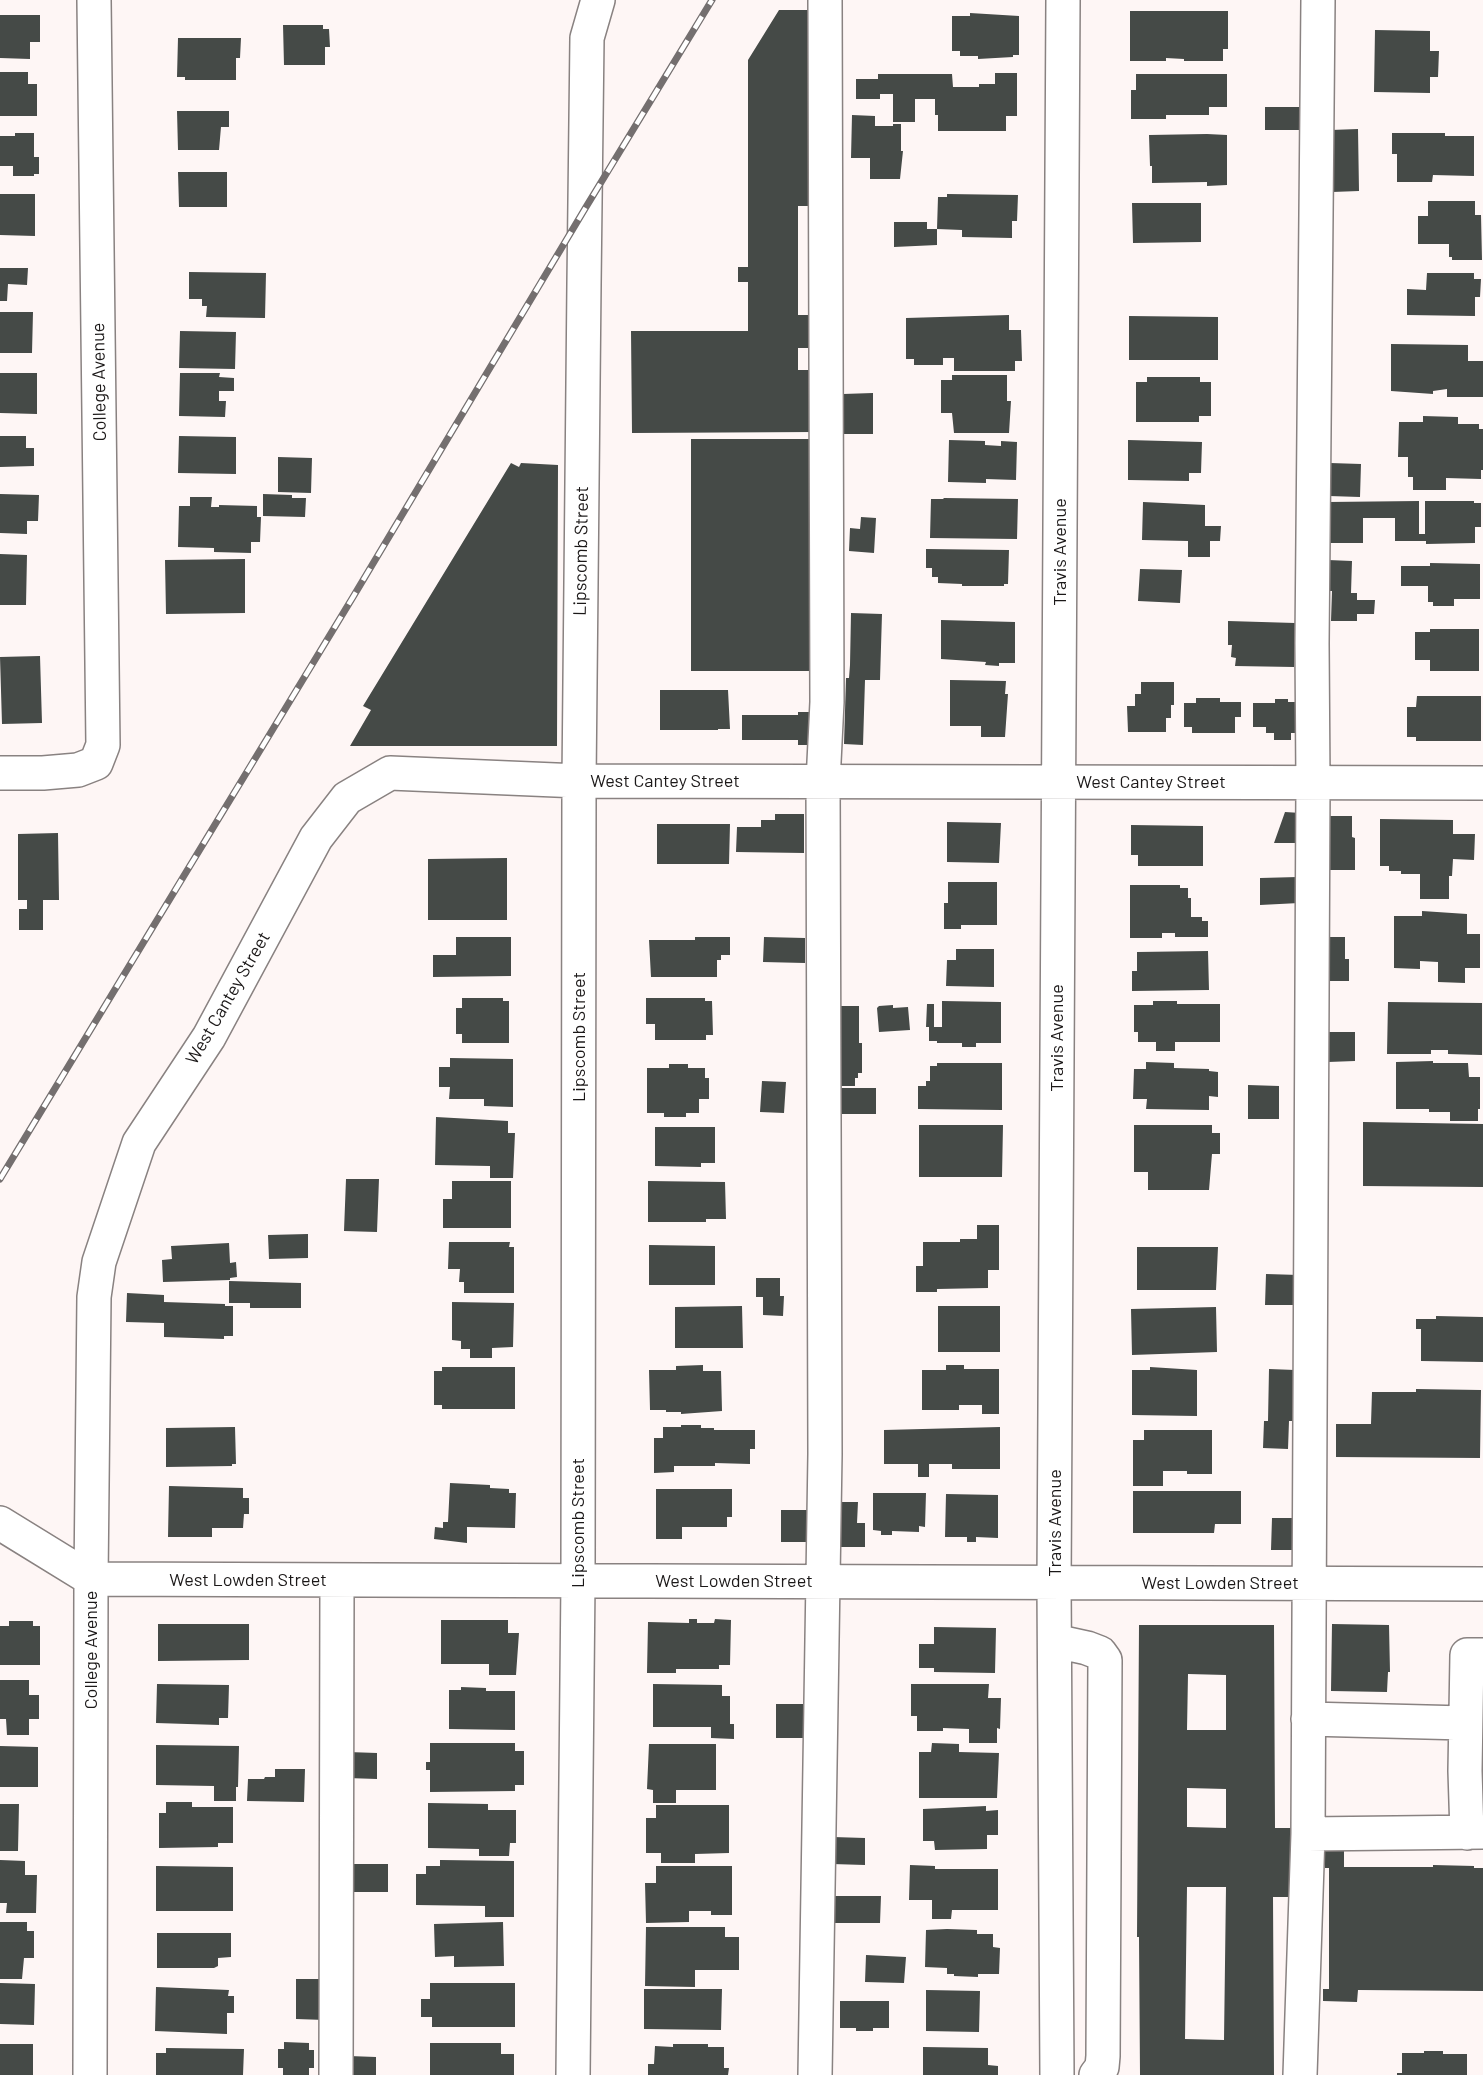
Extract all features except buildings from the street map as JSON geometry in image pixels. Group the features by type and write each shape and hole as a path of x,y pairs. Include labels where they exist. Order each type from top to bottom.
{"street":[{"name":"College Avenue","path":"0,773 78,770 96,763 103,745 94,0"},
{"name":"Lipscomb Street","path":"573,2075 578,1581 579,781 586,38 598,0"},
{"path":"815,2075 825,1454 823,782 827,702 825,0"},
{"name":"Travis Avenue","path":"1057,2075 1054,1582 1063,0"},
{"path":"1300,2075 1308,1834 1312,619 1318,0"},
{"name":"West Cantey Street","path":"109,1228 139,1143 209,1037 316,838 347,798 390,773 579,781 1483,783"},
{"name":"College Avenue","path":"90,2075 94,1298 99,1262 109,1228"},
{"path":"0,1523 91,1579"},
{"name":"West Lowden Street","path":"91,1579 1483,1584"},
{"path":"336,2075 337,1580"},
{"path":"1055,1641 1087,1648 1100,1653 1105,1660 1103,2056 1102,2067 1096,2075"},
{"path":"1308,1834 1475,1832 1466,1724 1467,1655 1483,1655"},
{"path":"1308,1719 1466,1724"}],"railway":[{"path":"0,1179 712,0"}]}
